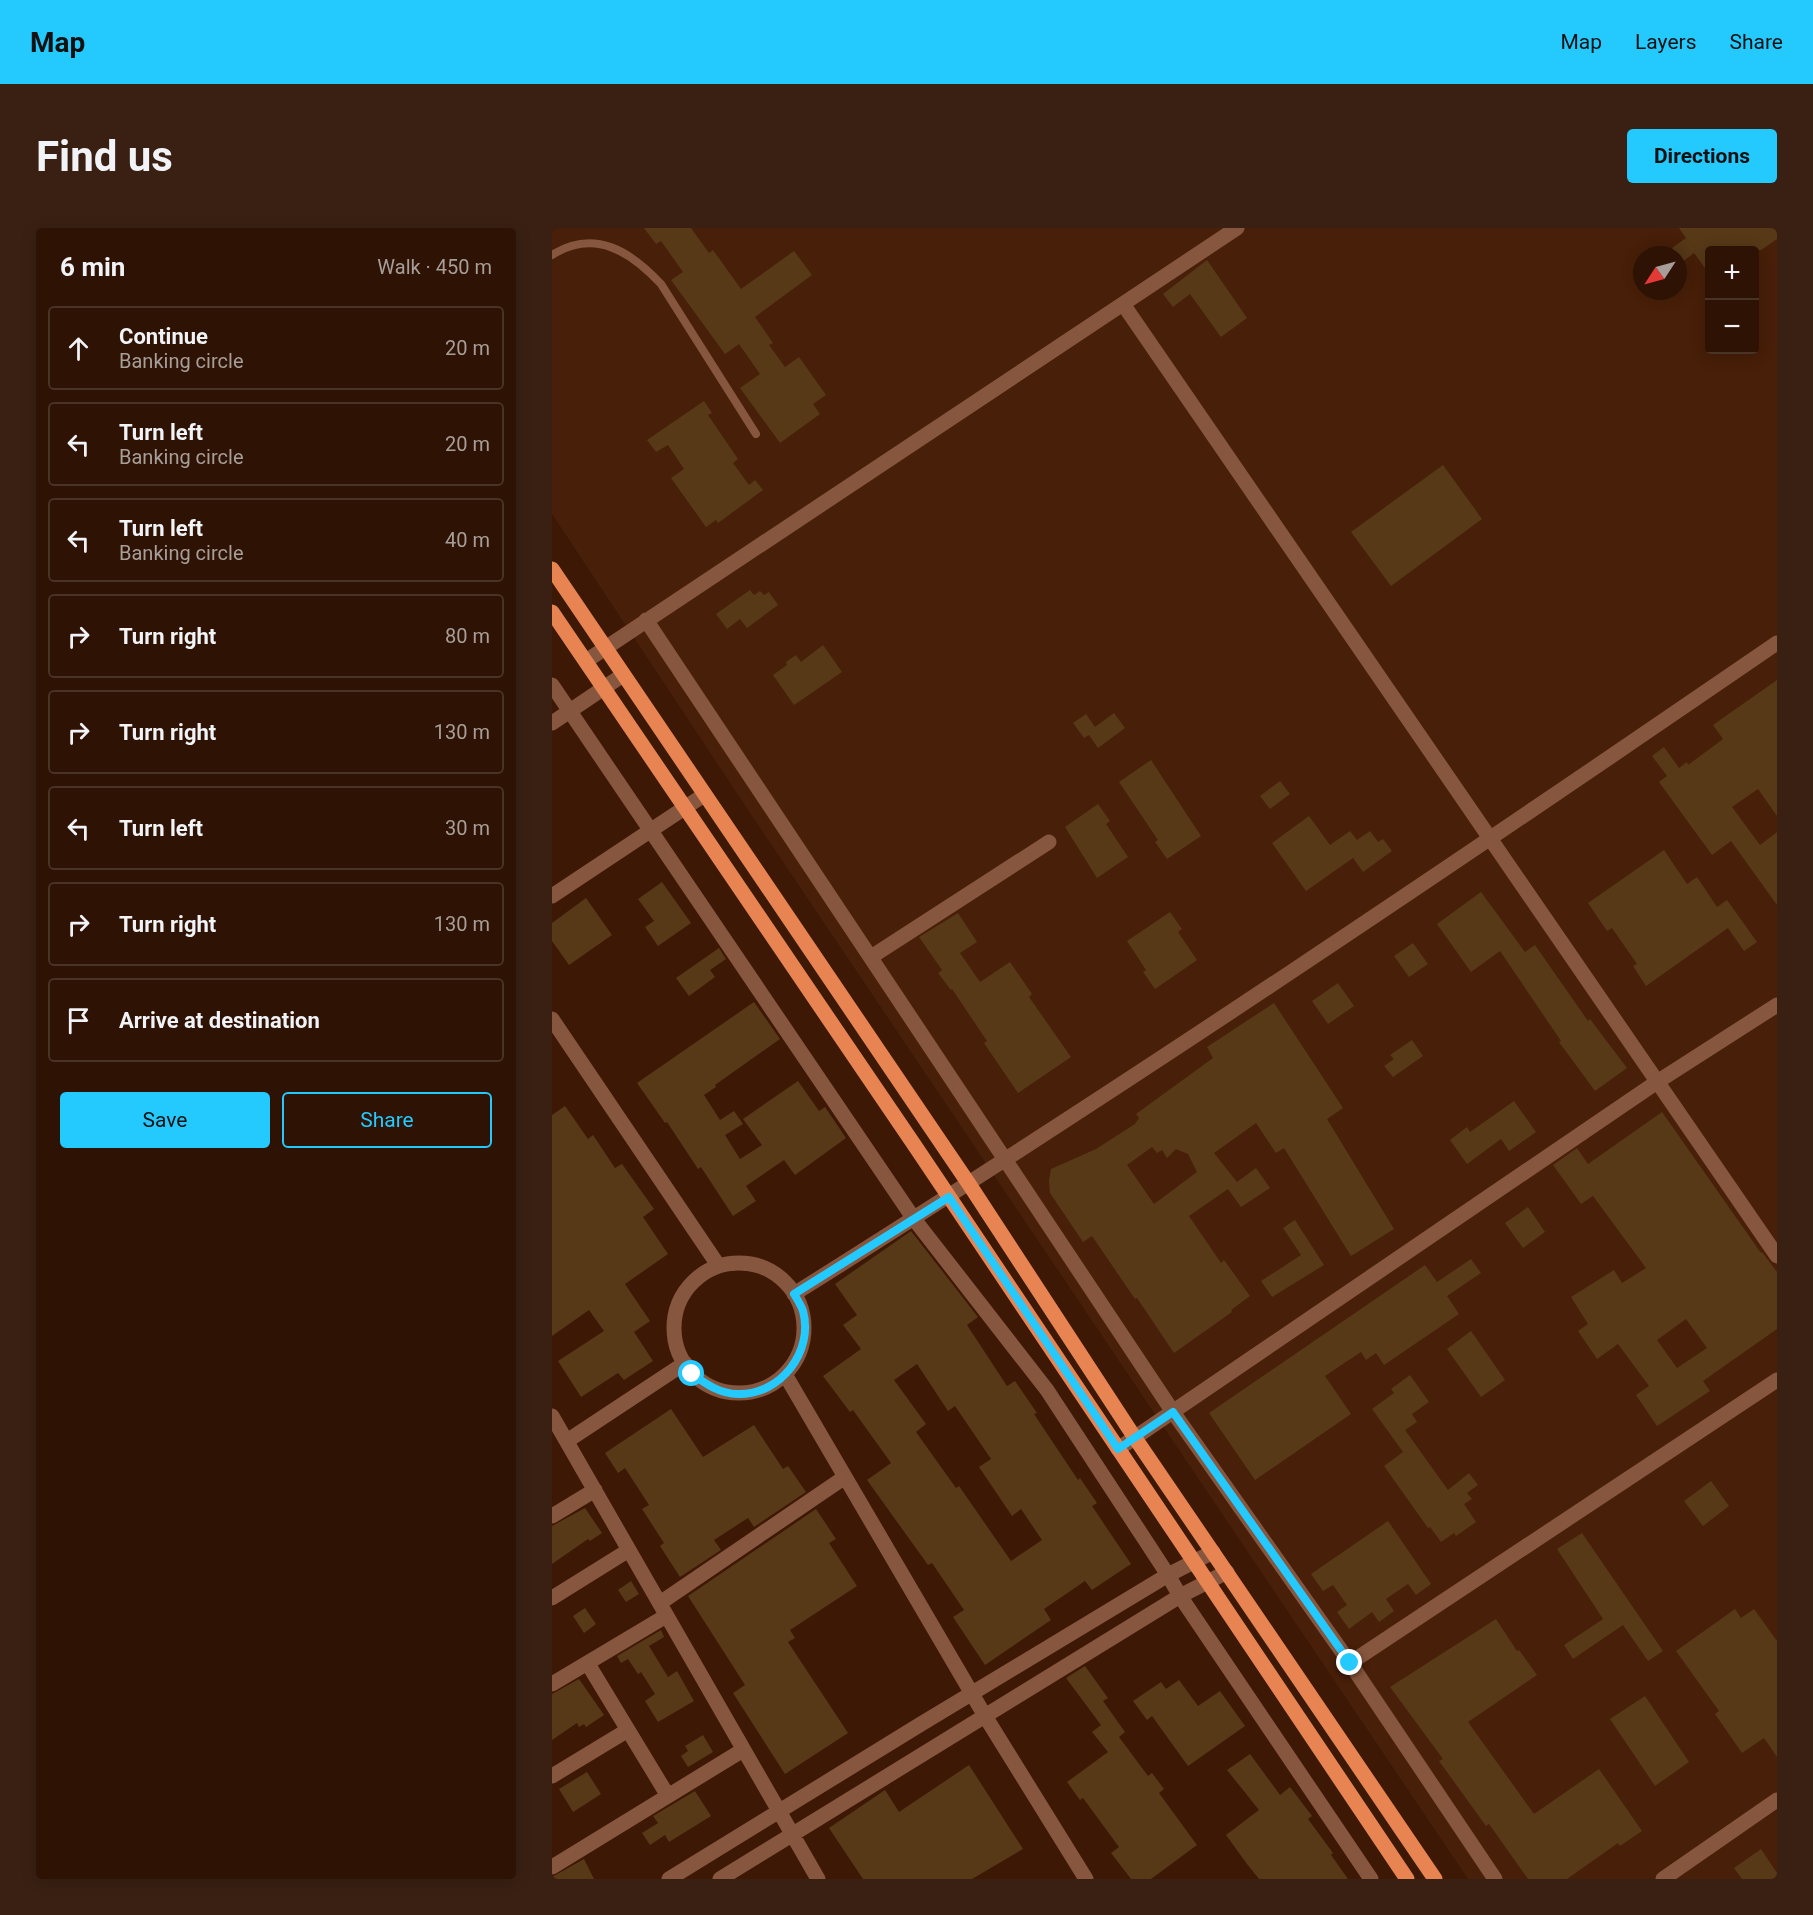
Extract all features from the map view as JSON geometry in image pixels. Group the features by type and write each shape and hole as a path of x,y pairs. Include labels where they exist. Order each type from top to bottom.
{"main road":[{"path":"552,569 969,1184 1135,1438 1435,1879"},
{"path":"552,612 949,1197 1407,1879"}],"street":[{"path":"586,661 1237,228"},
{"path":"1122,304 1777,1257"},
{"path":"646,620 1173,1412 1350,1663 1495,1879"},
{"path":"794,1294 969,1184 1490,839 1777,643"},
{"path":"552,723 622,675"},
{"path":"552,685 914,1219 1047,1390 1180,1596 1371,1879"},
{"path":"552,896 704,795"},
{"path":"870,957 1049,842"},
{"path":"1118,1449 1657,1082 1777,1005"},
{"path":"552,1019 718,1265"},
{"path":"740,1262 765,1267 787,1282 803,1309 806,1329 800,1354 786,1376 763,1390 738,1394 714,1389 692,1374 679,1354 673,1326 679,1302 693,1280 718,1265 740,1262"},
{"path":"567,1441 685,1363"},
{"path":"786,1376 985,1716 1086,1879"},
{"path":"1350,1663 1777,1380"},
{"path":"552,1416 818,1879"},
{"path":"552,1684 588,1664 845,1477"},
{"path":"552,1516 594,1490"},
{"path":"552,1598 629,1550"},
{"path":"669,1879 1168,1575 1213,1552"},
{"path":"720,1879 1180,1596 1227,1572"},
{"path":"588,1664 668,1796"},
{"path":"552,1776 628,1730"},
{"path":"552,1867 744,1750"},
{"path":"1663,1879 1777,1800"}],"lane":[{"path":"552,255 579,243 601,243 622,251 642,263 661,284 756,435"}],"shaded area":[{"path":"552,228 1777,228 1777,1879 1468,1879 752,816 552,514"}],"building":[{"path":"644,228 691,228 709,253 713,250 741,289 794,251 812,275 755,317 773,343 769,345 785,367 799,357 826,395 813,404 820,414 780,443 740,388 760,374 739,344 725,354 671,280 683,272 661,241 656,244"},
{"path":"1679,228 1777,228 1777,239 1761,250 1759,246 1705,246 1705,268 1694,253 1687,258 1687,246 1675,246 1686,238"},
{"path":"1207,260 1247,318 1221,337 1190,294 1173,307 1163,294"},
{"path":"704,401 712,413 708,415 738,459 733,463 749,485 755,480 763,490 718,523 716,520 706,527 671,478 684,469 668,445 656,452 647,440"},
{"path":"1443,465 1482,519 1391,586 1351,532"},
{"path":"750,590 754,595 760,591 764,595 769,592 778,605 747,628 740,619 727,629 716,614"},
{"path":"823,645 842,672 794,705 773,675 796,655 801,662"},
{"path":"1777,680 1777,816 1758,789 1732,807 1760,845 1777,832 1777,905 1731,841 1712,855 1659,782 1667,776 1652,756 1664,747 1679,768 1687,762 1688,765 1723,739 1713,725"},
{"path":"1114,713 1125,728 1098,748 1089,735 1084,738 1073,723 1086,714 1095,727"},
{"path":"1151,760 1201,836 1167,859 1155,842 1158,840 1119,782"},
{"path":"1280,781 1290,794 1270,809 1260,796"},
{"path":"1098,804 1110,821 1106,824 1128,857 1097,878 1065,827"},
{"path":"1309,816 1330,845 1350,831 1357,840 1370,831 1378,842 1383,839 1392,851 1363,872 1353,858 1306,891 1272,843"},
{"path":"1664,850 1687,884 1697,877 1717,907 1727,900 1757,942 1744,951 1728,928 1646,986 1633,966 1637,964 1612,928 1607,931 1588,903"},
{"path":"662,882 691,923 658,946 645,927 654,921 638,899"},
{"path":"1481,892 1525,952 1535,945 1588,1021 1590,1019 1627,1068 1595,1091 1559,1042 1561,1041 1500,951 1471,972 1437,924"},
{"path":"586,898 612,935 569,965 552,941 552,923"},
{"path":"1170,912 1182,929 1178,932 1197,960 1155,989 1127,941"},
{"path":"958,913 977,942 960,953 980,982 1010,962 1032,994 1029,997 1071,1057 1018,1093 984,1043 987,1041 952,989 938,973 942,970 919,937"},
{"path":"1413,943 1428,964 1409,977 1394,956"},
{"path":"719,948 726,959 710,970 715,977 689,996 676,978"},
{"path":"1338,983 1354,1006 1328,1024 1312,1001"},
{"path":"754,1002 780,1039 704,1095 720,1120 734,1111 743,1124 725,1135 740,1159 762,1145 743,1119 798,1081 819,1111 825,1107 846,1138 795,1175 784,1160 746,1186 756,1201 733,1216 701,1167 698,1169 667,1122 665,1123 637,1083"},
{"path":"1274,1003 1343,1108 1327,1119 1394,1229 1351,1256 1284,1148 1276,1153 1256,1123 1214,1153 1237,1182 1256,1168 1270,1188 1241,1207 1228,1189 1189,1216 1221,1263 1224,1260 1250,1296 1231,1310 1232,1312 1174,1353 1092,1236 1083,1242 1050,1193 1049,1181 1051,1169 1096,1149 1135,1124 1139,1118 1136,1114 1213,1058 1207,1047","holes":["1152,1147 1157,1153 1162,1150 1167,1158 1176,1149 1188,1154 1197,1172 1154,1204 1127,1165"]},
{"path":"1412,1040 1423,1056 1393,1077 1384,1066 1394,1059 1390,1055"},
{"path":"1514,1101 1536,1132 1509,1151 1501,1139 1467,1164 1450,1140 1467,1127 1470,1132"},
{"path":"565,1106 588,1139 593,1135 615,1168 622,1164 654,1209 643,1217 668,1254 625,1284 650,1321 634,1332 653,1361 624,1380 618,1373 581,1397 558,1361 604,1331 589,1310 552,1336 552,1115"},
{"path":"1662,1112 1761,1253 1777,1272 1777,1329 1703,1381 1710,1391 1657,1426 1636,1395 1649,1386 1618,1344 1597,1359 1578,1331 1588,1324 1571,1297 1614,1270 1622,1283 1646,1268 1593,1196 1581,1204 1553,1165 1577,1148 1588,1164","holes":["1686,1319 1707,1348 1677,1368 1657,1340"]},
{"path":"1528,1207 1545,1232 1523,1248 1505,1223"},
{"path":"1295,1220 1324,1265 1272,1297 1261,1281 1301,1255 1283,1228"},
{"path":"911,1231 978,1317 967,1325 1007,1386 1015,1381 1037,1413 1034,1414 1078,1480 1080,1478 1097,1503 1092,1506 1131,1564 1092,1590 1085,1581 1044,1609 1051,1620 985,1665 953,1617 964,1610 932,1563 928,1565 867,1480 891,1463 853,1410 850,1412 823,1376 861,1349 843,1325 857,1315 835,1284","holes":["917,1364 948,1411 955,1406 991,1459 979,1467 1012,1516 1021,1509 1042,1540 1011,1561 959,1486 956,1488 916,1432 926,1424 894,1380"]},
{"path":"1471,1259 1481,1273 1447,1296 1459,1314 1384,1365 1376,1353 1366,1360 1361,1352 1325,1376 1351,1414 1255,1480 1209,1413 1425,1265 1437,1282"},
{"path":"1471,1331 1505,1380 1481,1397 1447,1349"},
{"path":"1410,1375 1429,1402 1412,1414 1417,1422 1405,1430 1448,1490 1469,1473 1478,1485 1467,1493 1472,1499 1464,1504 1476,1522 1456,1536 1454,1533 1441,1542 1430,1527 1428,1528 1384,1466 1403,1452 1372,1409 1394,1393 1391,1389"},
{"path":"671,1409 703,1457 754,1425 783,1469 788,1466 806,1492 754,1527 748,1518 714,1540 721,1550 680,1577 660,1546 664,1543 642,1509 649,1505 625,1468 618,1473 605,1453"},
{"path":"1711,1481 1729,1506 1703,1526 1684,1501"},
{"path":"585,1508 602,1533 590,1541 588,1539 552,1564 552,1526"},
{"path":"816,1509 836,1539 829,1543 857,1586 790,1630 795,1638 788,1642 848,1733 785,1774 733,1693 745,1685 688,1596"},
{"path":"1388,1521 1431,1584 1416,1595 1408,1584 1386,1599 1394,1611 1379,1622 1372,1612 1349,1629 1337,1612 1347,1605 1333,1585 1323,1591 1311,1574"},
{"path":"1582,1533 1663,1651 1648,1661 1623,1625 1573,1659 1564,1645 1603,1619 1557,1549"},
{"path":"631,1581 639,1594 626,1602 618,1590"},
{"path":"585,1608 596,1624 584,1633 573,1616"},
{"path":"1735,1609 1741,1618 1754,1609 1777,1641 1777,1757 1764,1738 1742,1753 1715,1714 1719,1711 1676,1651"},
{"path":"1496,1619 1517,1651 1519,1650 1537,1675 1468,1722 1534,1814 1599,1769 1642,1831 1620,1846 1618,1843 1567,1879 1528,1879 1489,1824 1486,1826 1439,1761 1443,1759 1390,1687"},
{"path":"661,1630 664,1637 649,1646 668,1677 677,1671 694,1701 658,1722 645,1701 655,1694 641,1672 638,1674 628,1659 621,1663 617,1656"},
{"path":"1085,1666 1108,1698 1103,1701 1125,1732 1119,1737 1148,1776 1152,1773 1164,1789 1159,1793 1197,1845 1151,1879 1131,1879 1111,1853 1119,1847 1083,1798 1080,1800 1067,1782 1108,1752 1092,1732 1101,1725 1066,1678"},
{"path":"579,1679 604,1715 586,1727 584,1724 579,1727 577,1723 552,1740 552,1694"},
{"path":"1179,1680 1198,1706 1220,1691 1245,1726 1188,1766 1152,1716 1147,1720 1133,1701 1161,1682 1166,1689"},
{"path":"1645,1696 1689,1762 1655,1786 1610,1719"},
{"path":"703,1735 713,1752 688,1767 681,1756 688,1751 685,1746"},
{"path":"1250,1754 1280,1795 1290,1787 1312,1816 1308,1819 1333,1853 1331,1855 1348,1879 1259,1879 1247,1864 1226,1835 1259,1810 1227,1770"},
{"path":"969,1765 1023,1849 972,1879 863,1879 829,1828 885,1790 899,1812"},
{"path":"587,1772 601,1794 573,1812 559,1789"},
{"path":"695,1791 711,1816 669,1842 665,1835 650,1845 642,1833 658,1823 653,1816"},
{"path":"1761,1849 1777,1873 1777,1879 1742,1879 1734,1868"},
{"path":"584,1859 594,1879 552,1879 552,1877"}],"route":[{"path":"692,1374 714,1389 738,1394 763,1390 786,1376 800,1354 806,1329 803,1309 794,1294 949,1197 1118,1449 1173,1412 1350,1663"}]}
